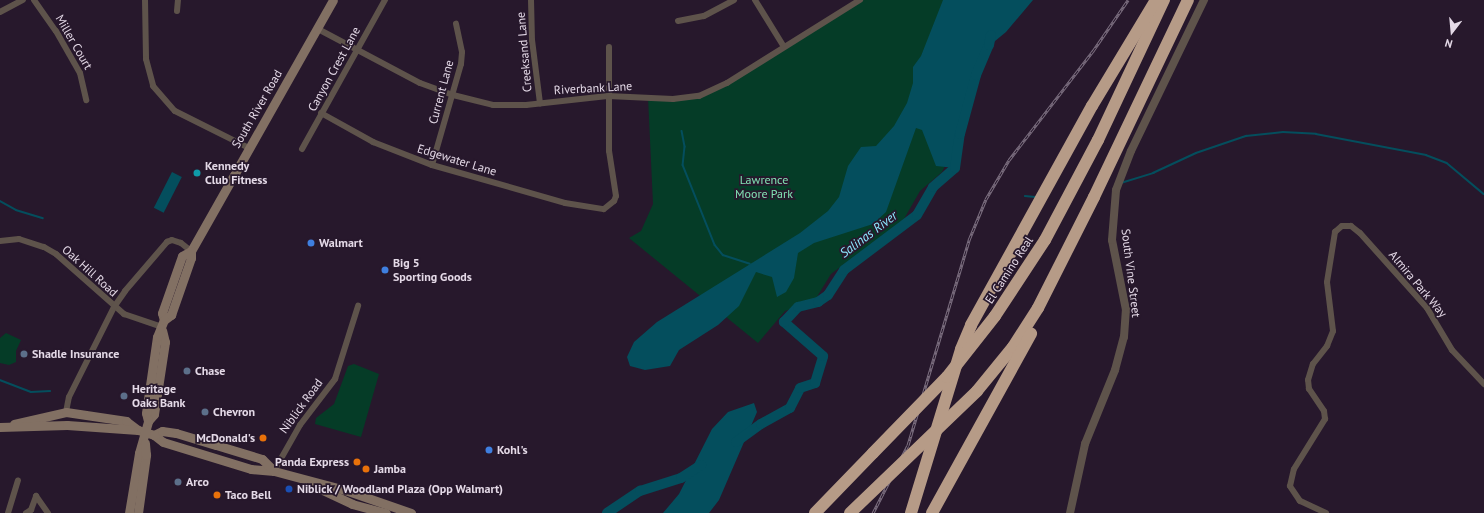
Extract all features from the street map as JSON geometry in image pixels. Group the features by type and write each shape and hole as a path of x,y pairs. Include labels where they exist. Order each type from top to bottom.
{"highway":[{"path":"911,513 961,349 974,318 1092,106 1156,0"},
{"name":"El Camino Real","path":"815,513 947,377 996,316 1045,240 1098,140 1164,0"},
{"path":"850,513 977,391 1024,331 1070,246 1188,0"},
{"path":"932,513 1055,291 1068,260 1070,246"}],"main road":[{"name":"South River Road","path":"138,513 146,455 148,421 146,413 150,382 157,337 163,326 162,313 169,290 182,256 191,251 318,29 333,0"},
{"path":"0,427 66,412 126,422 146,435 162,431 216,445 262,459 274,472"},
{"path":"0,427 89,425 146,435 251,469 274,472 302,481 345,490 411,513"},
{"name":"South River Road","path":"129,513 139,453 146,435"},
{"path":"302,481 352,504 386,513"}],"street":[{"path":"0,12 23,0"},
{"name":"Miller Court","path":"34,0 74,62 84,84 86,100"},
{"path":"145,0 146,59 153,86 175,111 249,148"},
{"path":"177,11 178,0"},
{"name":"Canyon Crest Lane","path":"302,150 321,113 385,0"},
{"name":"Creeksand Lane","path":"531,0 533,55 540,103"},
{"path":"678,21 704,16 734,0"},
{"path":"755,0 784,47"},
{"name":"Riverbank Lane","path":"318,29 409,79 453,95 502,106 608,96 673,99 699,96 727,83 860,0"},
{"name":"South Vine Street","path":"1070,513 1085,444 1115,370 1124,337 1126,310 1112,240 1116,190 1131,151 1204,0"},
{"name":"Current Lane","path":"432,165 453,95 462,52 456,24"},
{"path":"608,96 609,47"},
{"name":"Edgewater Lane","path":"321,113 373,142 432,165 593,208 610,206 616,196 609,151 608,96"},
{"name":"Almira Park Way","path":"1326,513 1300,501 1290,486 1294,469 1325,419 1324,411 1309,389 1308,380 1313,364 1327,346 1333,331 1327,282 1335,232 1342,226 1351,226 1360,233 1427,308 1452,350 1484,384"},
{"name":"Oak Hill Road","path":"0,241 19,239 44,247 56,254 114,307 132,319 163,326"},
{"path":"66,412 74,387 114,307 168,242 172,240 181,243 191,251"},
{"name":"Niblick Road","path":"274,472 300,425 335,379 358,306"},
{"path":"8,513 18,480"},
{"path":"26,513 31,510 36,496 48,513"}],"green space":[{"name":"Lawrence Moore Park","path":"860,0 985,0 989,45 976,75 960,134 942,172 920,191 904,219 831,274 815,300 785,311 758,343 629,238 641,231 653,204 648,97 673,99 711,91"},
{"path":"6,333 21,340 16,351 16,362 9,365 0,363 0,338"},
{"path":"354,364 379,374 361,437 315,424 316,418 334,404 348,366"}],"water":[{"path":"943,0 1033,0 1006,32 989,46 976,76 960,134 955,168 936,166 922,130 916,128 886,212 873,224 814,243 798,253 794,278 786,292 777,297 772,277 756,272 739,306 718,325 679,350 670,366 645,370 630,366 627,357 634,342 657,322 800,233 828,211 839,197 848,166 861,147 876,146 894,126 907,103 913,83 913,67 921,56"},
{"path":"172,172 182,177 164,213 154,208"},
{"path":"754,403 757,412 719,500 709,513 663,513 679,494 712,429 728,412"}],"waterway":[{"name":"Salinas River","path":"736,442 761,424 790,408 800,388 815,383 823,356 784,322 798,307 818,302 828,295 844,270 917,215 933,187 955,168 960,134 976,75 989,45 991,35"},
{"path":"682,131 685,147 683,165 715,245 723,255 750,264"},
{"path":"1121,183 1153,173 1196,153 1246,136 1283,132 1316,134 1426,155 1447,163 1484,194"},
{"path":"1025,196 1035,197"},
{"path":"0,201 16,210 43,218"},
{"path":"0,380 31,392 50,391"},
{"name":"Salinas River","path":"607,513 640,491 681,478 701,465"}],"railway":[{"path":"873,513 908,445 969,240 986,199 1009,160 1093,51 1128,0"}],"place":[{"name":"Kennedy Club Fitness","path":"197,173"},
{"name":"Walmart","path":"311,243"},
{"name":"Big 5 Sporting Goods","path":"385,270"},
{"name":"Shadle Insurance","path":"24,354"},
{"name":"Chase","path":"187,371"},
{"name":"Heritage Oaks Bank","path":"124,396"},
{"name":"Chevron","path":"205,412"},
{"name":"McDonald's","path":"263,438"},
{"name":"Kohl's","path":"489,450"},
{"name":"Panda Express","path":"357,462"},
{"name":"Jamba","path":"366,469"},
{"name":"Arco","path":"178,482"},
{"name":"Niblick / Woodland Plaza (Opp Walmart)","path":"289,489"},
{"name":"Taco Bell","path":"217,495"}]}
